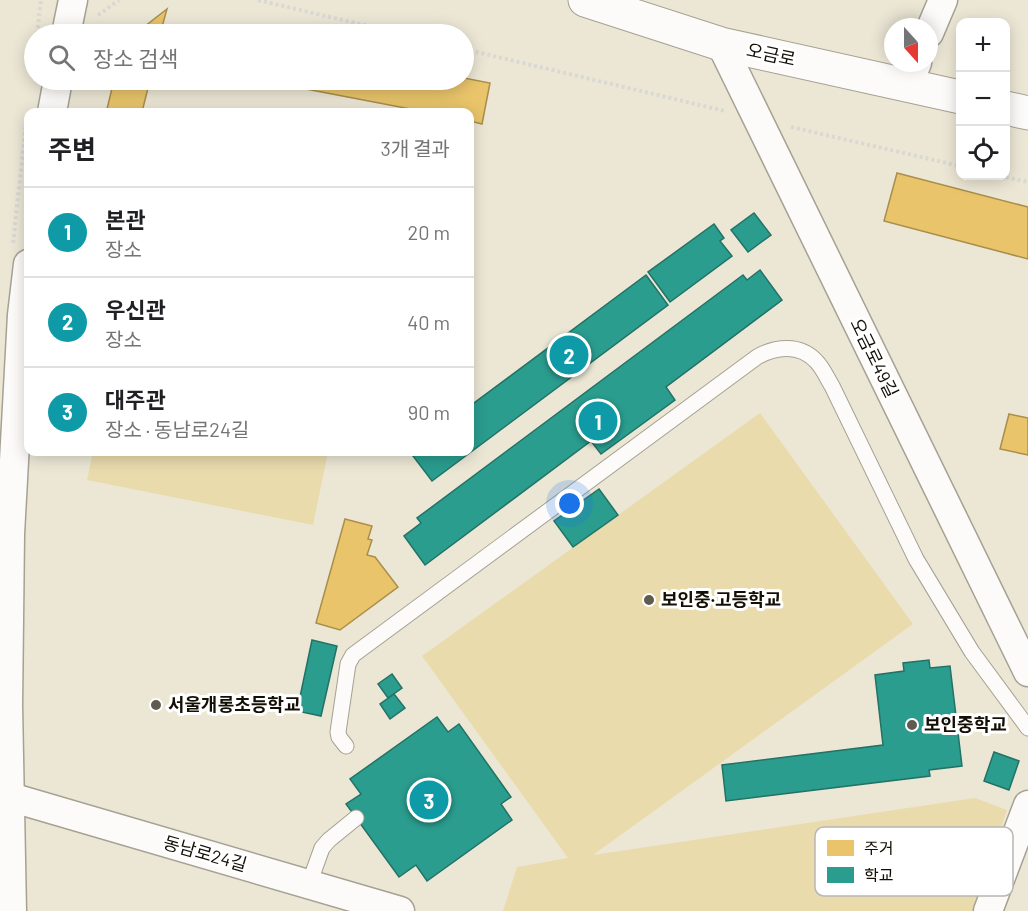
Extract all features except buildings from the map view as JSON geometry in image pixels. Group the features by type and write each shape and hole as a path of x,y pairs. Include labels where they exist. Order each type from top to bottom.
{"main road":[{"name":"오금로","path":"585,0 721,44 913,74 956,95"},
{"path":"1010,109 1028,113"}],"street":[{"path":"935,18 943,0"},
{"path":"73,24 83,9"},
{"name":"오금로49길","path":"721,44 1028,672"},
{"path":"53,108 56,90"},
{"path":"12,911 8,705 10,534 24,305"},
{"name":"동남로24길","path":"10,797 400,911"},
{"path":"1013,845 1028,805"},
{"path":"988,911 994,896"}],"lane":[{"path":"346,746 338,732 348,664 353,655 757,357 780,348 806,353 822,369 916,559 972,652 1028,728"},
{"path":"309,884 322,848 356,818"}],"path":[{"path":"38,24 41,0"},
{"path":"83,9 119,0"},
{"path":"258,0 360,24"},
{"path":"474,51 725,111"},
{"path":"790,126 956,165"},
{"path":"1010,178 1028,182"}],"shaded area":[{"path":"760,413 913,624 593,855 975,798 1007,810 1001,827 815,827 815,896 977,896 972,911 503,911 517,867 568,858 422,656"},
{"path":"92,456 327,456 313,525 87,480"}],"place":[{"name":"우신관","path":"569,355"},
{"name":"본관","path":"598,421"},
{"name":"보인중·고등학교","path":"649,600"},
{"name":"서울개롱초등학교","path":"156,705"},
{"name":"보인중학교","path":"912,725"},
{"name":"대주관","path":"429,800"}]}
